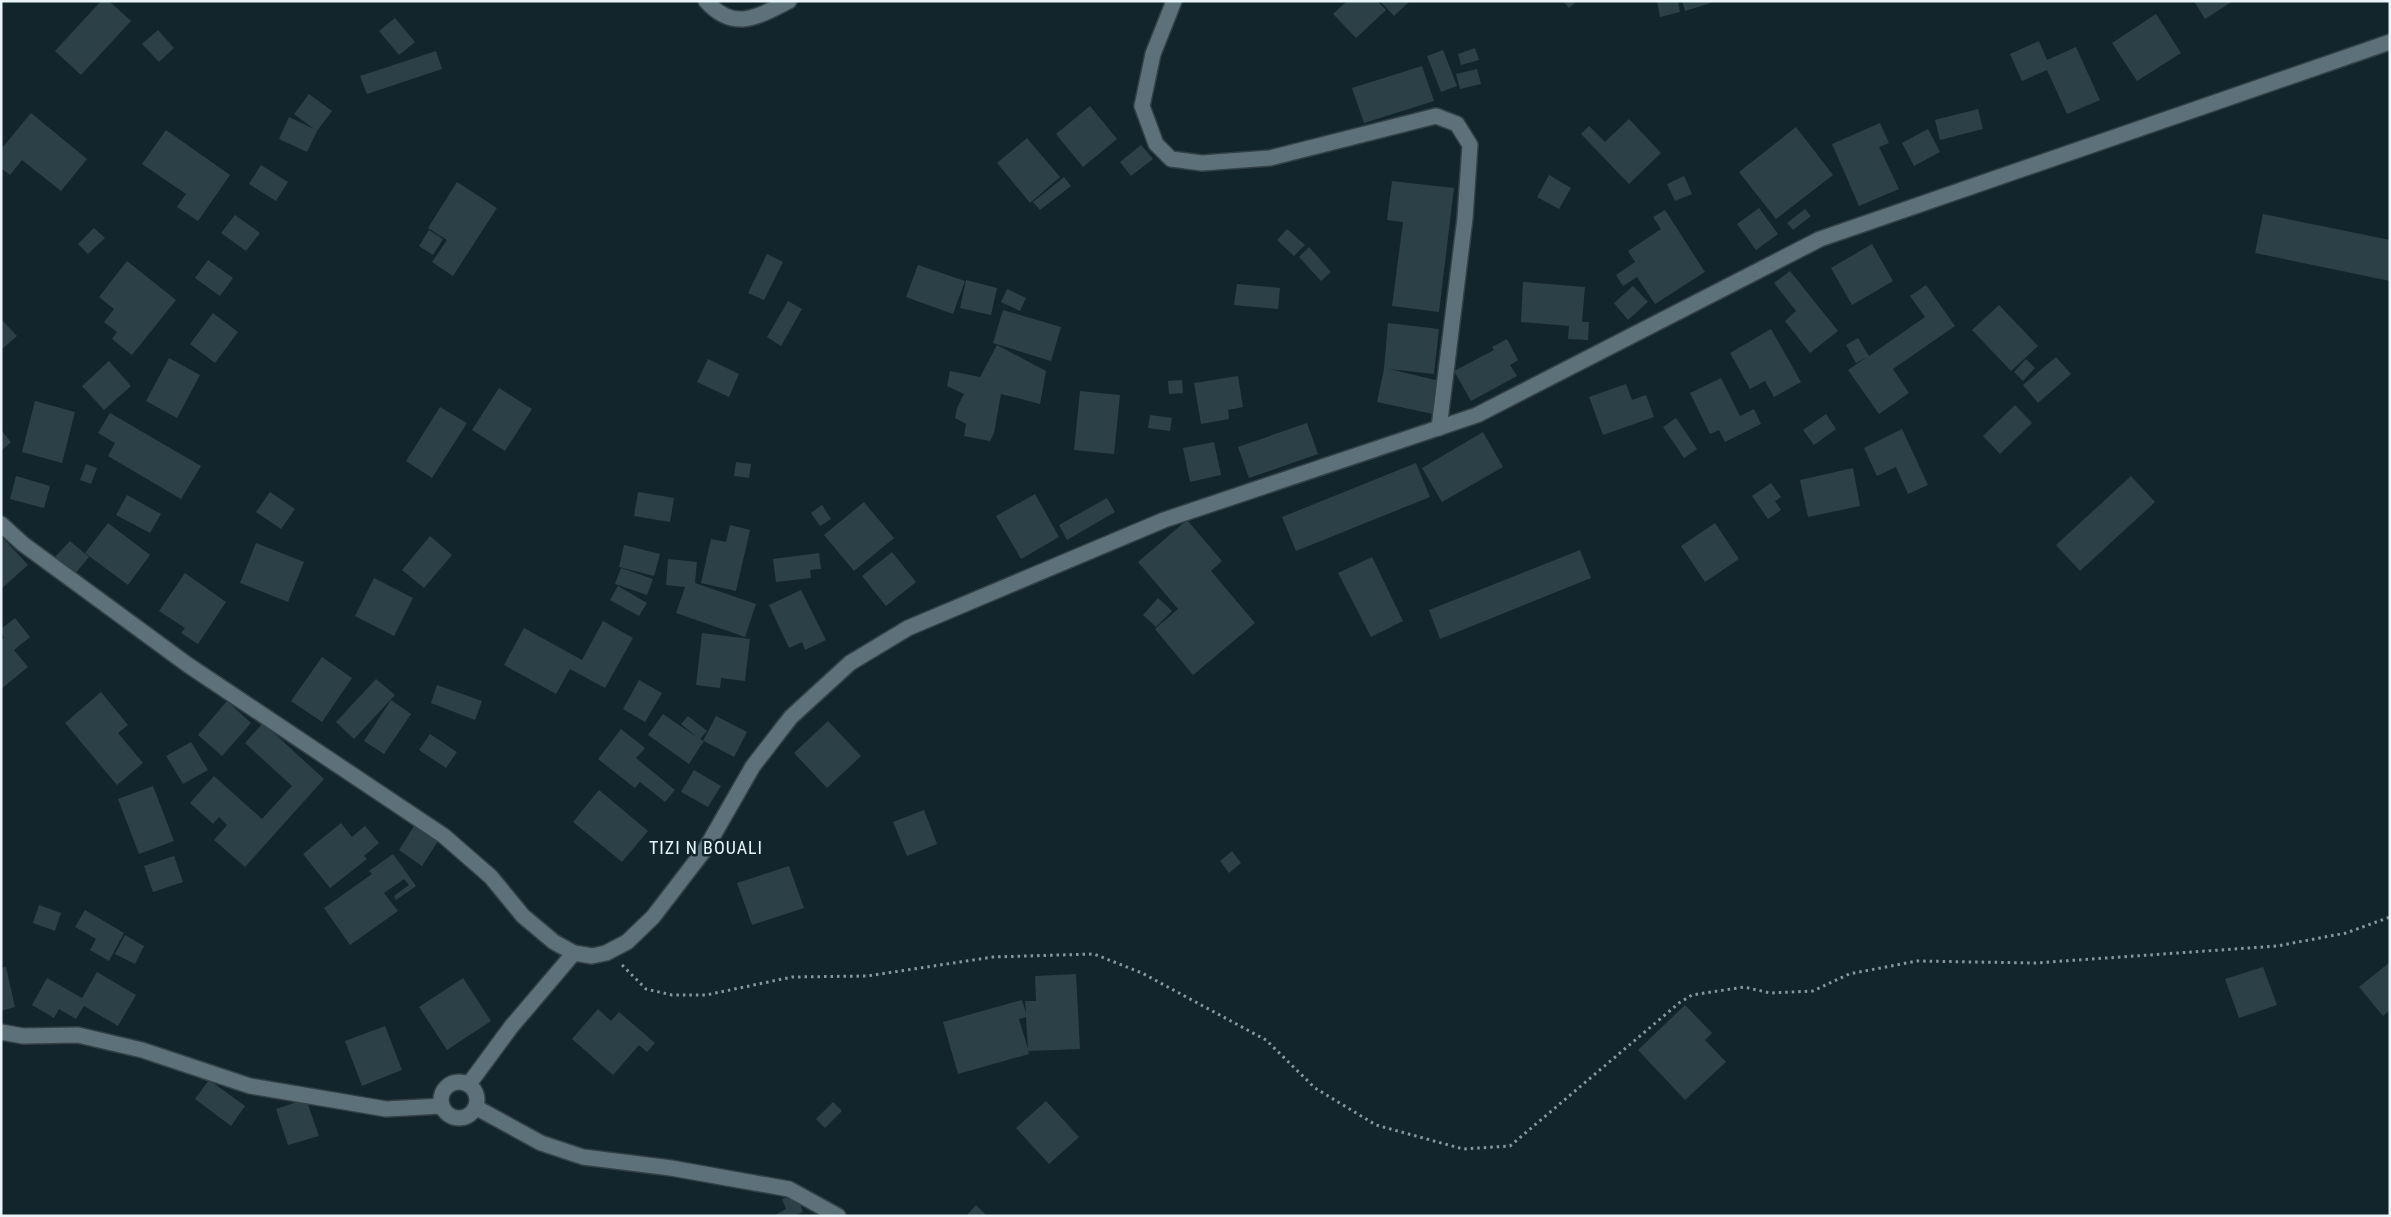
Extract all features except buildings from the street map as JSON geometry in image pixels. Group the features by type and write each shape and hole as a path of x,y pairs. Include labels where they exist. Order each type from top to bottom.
{"street":[{"path":"706,1 717,14 737,20 759,16 790,1"},
{"path":"1174,1 1153,54 1142,106 1156,144 1171,159 1202,163 1270,158 1436,116 1457,124 1470,145 1465,218 1439,428"},
{"path":"1,524 23,544 188,665 444,836 491,877 523,916 554,942 574,953 592,956 627,942 658,910 706,848 753,766 791,717 850,663 908,628 1164,520 1478,414 1820,239 2390,42"},
{"path":"468,1084 511,1027 574,953"},
{"path":"1,1032 23,1036 78,1035 142,1050 250,1086 386,1109 442,1106"},
{"path":"460,1082 468,1084 475,1090 478,1099 477,1108 472,1115 463,1119 454,1118 447,1114 442,1106 441,1097 444,1089 451,1083 460,1082"},
{"path":"477,1108 541,1143 583,1157 671,1168 789,1189 838,1216"}],"path":[{"path":"614,948 623,968 646,989 672,995 698,995 792,977 867,976 993,957 1094,954 1142,974 1266,1040 1314,1088 1376,1126 1463,1149 1510,1146 1679,1002 1692,995 1744,987 1770,993 1814,991 1849,974 1917,961 2036,963 2277,946 2346,932 2390,917"}],"district":[{"name":"TIZI N BOUALI","path":"706,848"}]}
